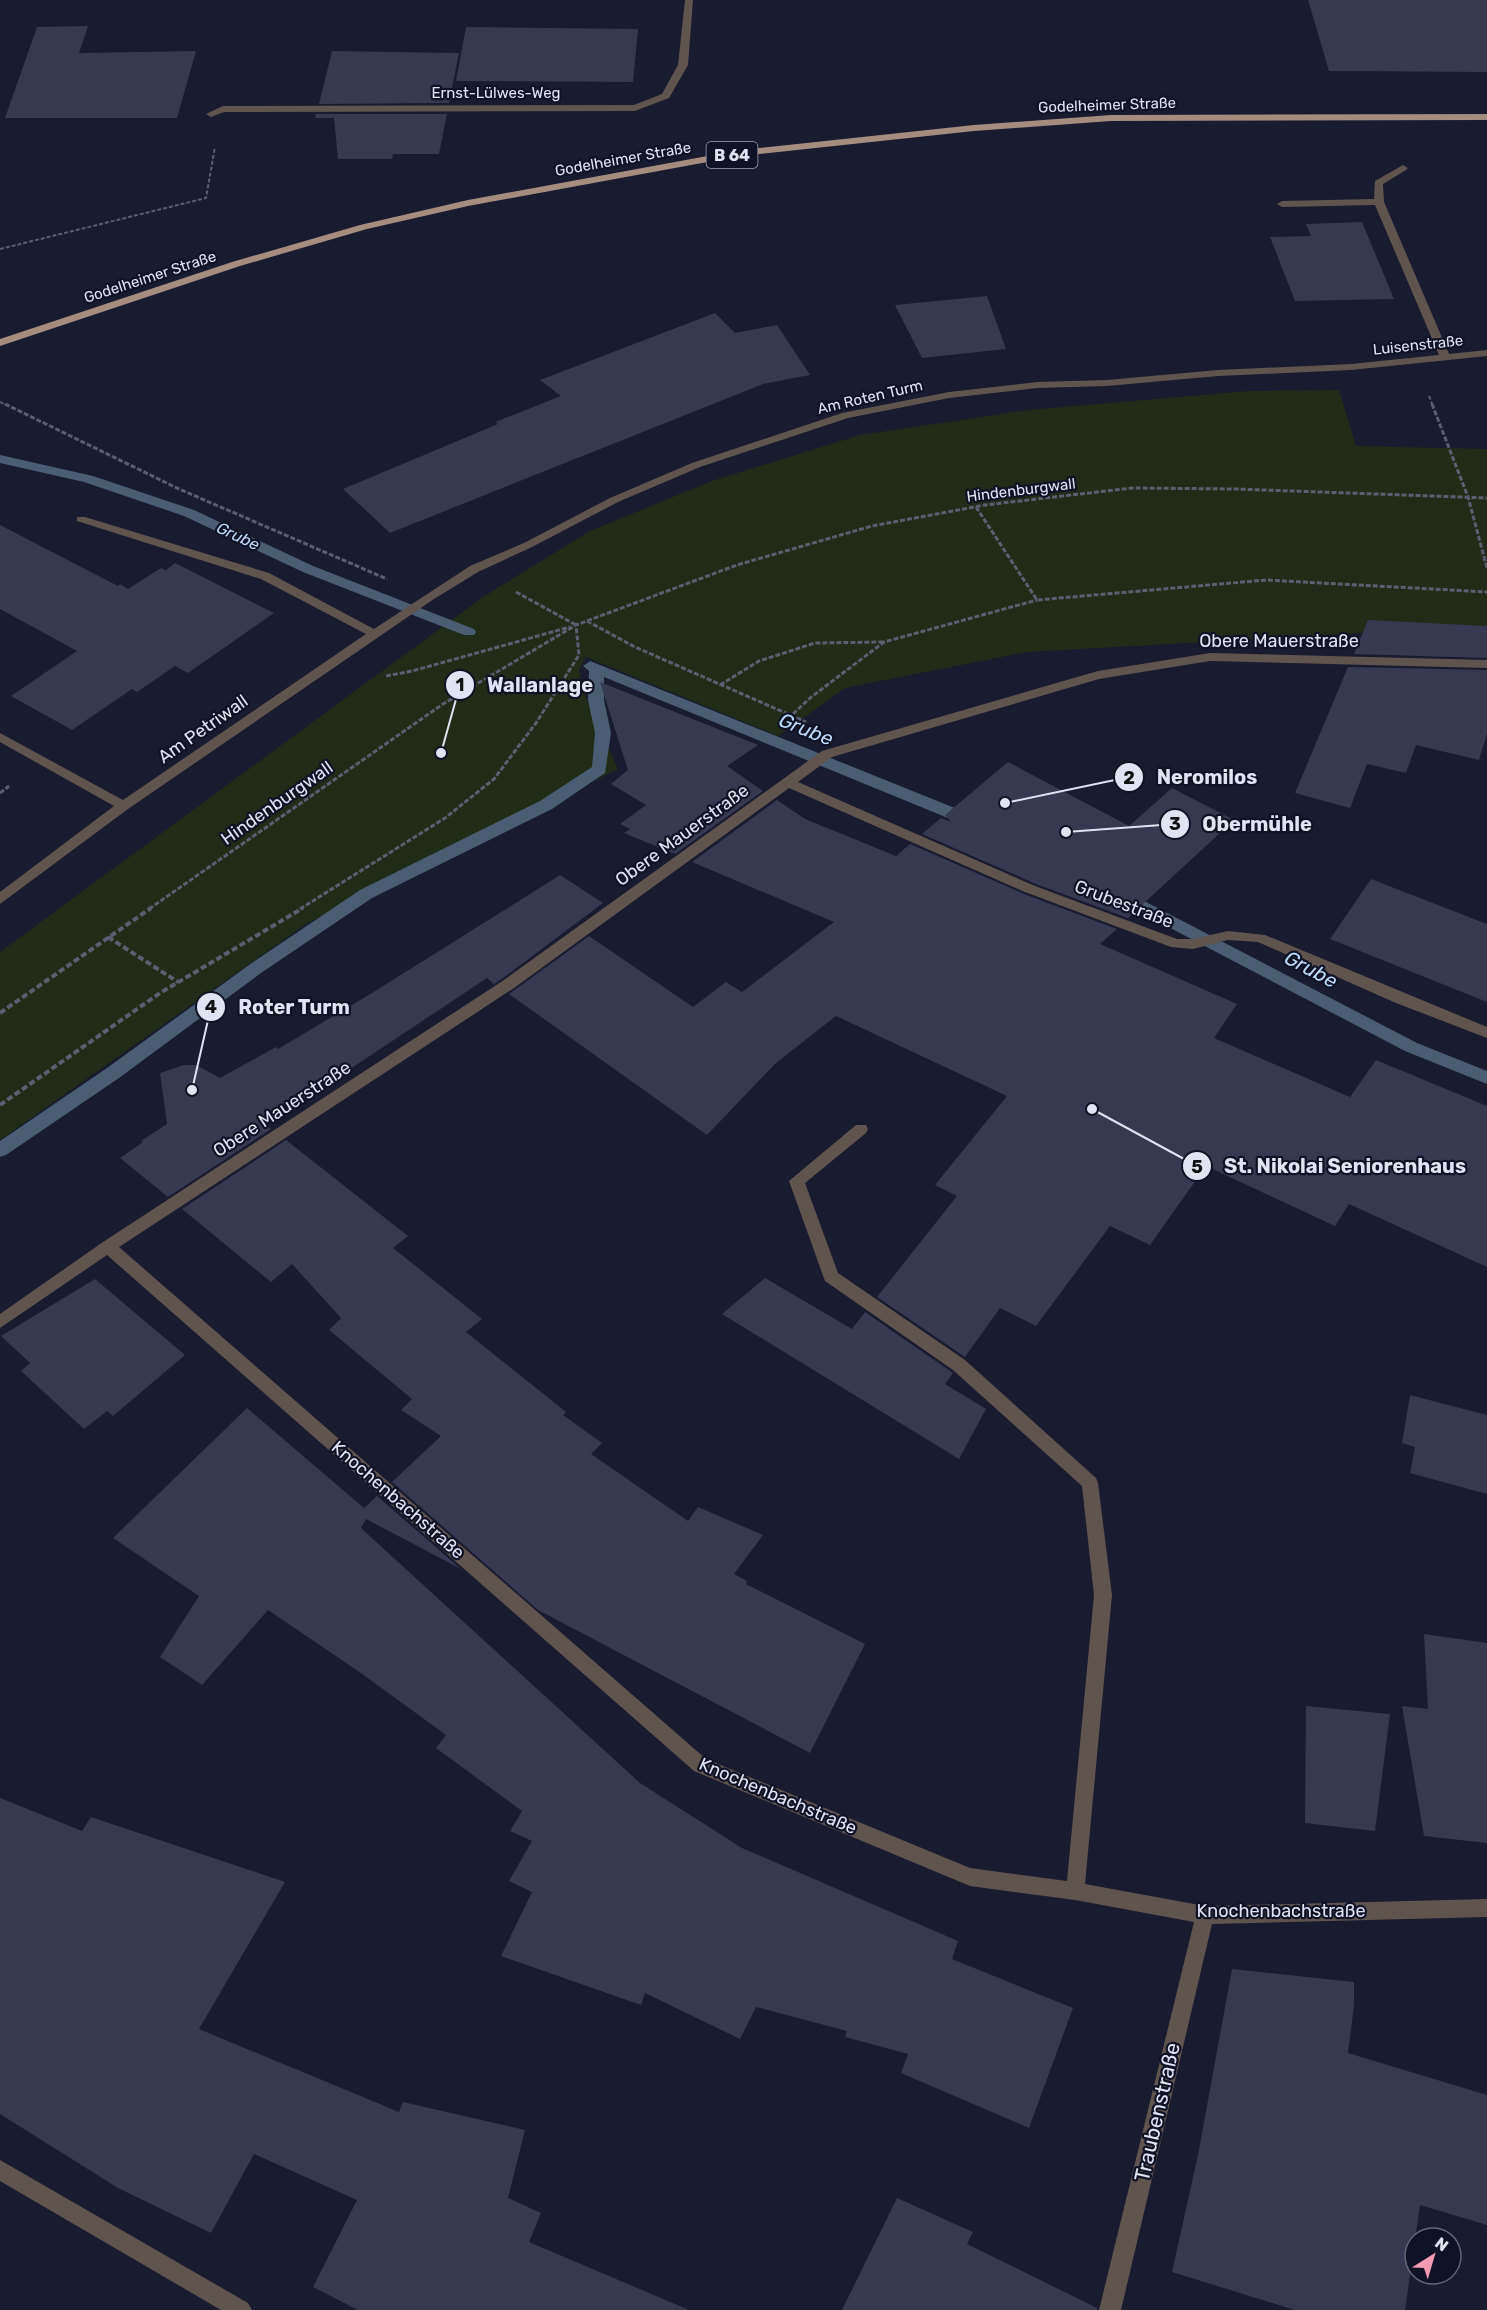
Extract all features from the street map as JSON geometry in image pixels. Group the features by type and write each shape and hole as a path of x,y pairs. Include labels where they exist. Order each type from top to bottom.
{"main road":[{"name":"Godelheimer Straße","path":"0,344 236,264 364,227 523,192 740,153 974,128 1111,118 1487,117"}],"street":[{"name":"Ernst-Lülwes-Weg","path":"211,114 223,109 635,108 666,96 683,65 689,0"},
{"path":"1403,168 1378,183 1378,202 1445,357"},
{"path":"1282,204 1378,202"},
{"name":"Luisenstraße","path":"1351,367 1487,353"},
{"name":"Am Roten Turm","path":"425,599 474,569 528,545 614,500 696,465 846,415 949,395 1037,385 1107,383 1218,373 1351,367"},
{"path":"81,519 265,576 374,634"},
{"name":"Am Petriwall","path":"0,899 123,806 425,599"},
{"name":"Obere Mauerstraße","path":"0,1322 108,1246 509,984 833,752 1098,675 1210,657 1487,664"},
{"path":"0,737 123,806"},
{"name":"Grubestraße","path":"787,783 1030,889 1176,944 1197,945 1218,937 1246,935 1260,938 1401,999 1487,1033"},
{"path":"861,1129 797,1181 831,1277 959,1365 1090,1483 1103,1595 1075,1891"},
{"name":"Knochenbachstraße","path":"108,1246 700,1765 970,1877 1075,1891 1205,1915 1487,1908"},
{"name":"Traubenstraße","path":"1110,2310 1205,1915"},
{"path":"0,2170 242,2310"}],"path":[{"path":"0,249 206,198 223,109"},
{"path":"1416,360 1468,497 1487,568"},
{"path":"0,402 179,489 367,571 425,599"},
{"name":"Hindenburgwall","path":"318,672 340,684 412,671 576,625 737,565 872,526 976,506 1132,488 1236,489 1487,498"},
{"path":"976,506 1037,600"},
{"path":"0,1105 178,982 319,898 445,818 494,779 536,723 579,655 576,625 474,569"},
{"path":"720,685 759,661 816,643 884,642 1037,600 1266,580 1487,592"},
{"path":"586,621 635,647 720,685 793,714 816,727 833,752"},
{"name":"Hindenburgwall","path":"0,1012 443,704 576,625"},
{"path":"793,714 884,642"},
{"path":"108,937 178,982"}],"green space":[{"path":"1339,390 1356,446 1487,449 1487,626 1027,652 845,688 778,736 586,657 579,670 586,698 618,769 306,924 0,1140 0,952 483,597 590,531 712,481 860,435 1028,410 1249,391"}],"building":[{"path":"1308,0 1487,0 1487,72 1329,71"},
{"path":"88,26 79,53 196,51 177,118 5,118 37,27"},
{"path":"466,27 638,29 633,82 456,81"},
{"path":"332,51 459,53 449,103 319,104"},
{"path":"316,114 447,114 439,154 393,154 392,159 338,159 334,118 315,118"},
{"path":"1362,222 1394,299 1295,301 1270,237 1311,236 1306,224"},
{"path":"987,296 1006,349 922,358 895,305"},
{"path":"715,313 735,333 777,325 810,375 763,384 390,533 343,489 498,424 495,422 561,396 540,380"},
{"path":"0,525 118,586 120,584 128,589 161,568 166,570 175,563 274,613 188,673 175,666 137,692 132,689 72,730 11,696 77,651 0,609"},
{"path":"1368,620 1487,626 1487,658 1354,654"},
{"path":"1348,667 1487,670 1487,734 1479,760 1416,745 1406,773 1367,764 1350,808 1295,793"},
{"path":"600,682 758,745 727,766 763,791 675,854 624,833 630,829 620,824 646,805 611,784 628,770"},
{"path":"1008,762 1129,826 1172,788 1234,820 1128,918 1036,884 922,834 941,818 951,822 945,815"},
{"path":"777,800 805,819 896,856 910,844 1024,894 1117,929 1100,944 1237,1004 1214,1038 1350,1097 1376,1060 1487,1106 1487,1267 1349,1204 1335,1226 1206,1166 1150,1245 1110,1226 1036,1326 1000,1308 965,1357 877,1297 957,1196 935,1185 1007,1096 836,1016 776,1063 707,1135 509,994 589,936 693,1007 726,982 742,992 834,922 692,862"},
{"path":"560,875 603,903 503,978 494,984 487,978 266,1125 271,1129 168,1197 120,1158 167,1124 160,1073 184,1065 196,1065 220,1078 276,1047 278,1049 372,993"},
{"path":"1371,879 1487,924 1487,1002 1330,939"},
{"path":"286,1140 408,1236 393,1248 482,1319 466,1332 566,1412 563,1415 602,1443 591,1454 688,1521 698,1507 763,1535 734,1574 747,1581 746,1584 865,1644 810,1753 538,1610 392,1482 441,1436 401,1410 412,1399 329,1330 341,1318 292,1264 271,1282 182,1209"},
{"path":"765,1278 852,1329 865,1312 953,1373 945,1384 986,1409 959,1459 722,1314"},
{"path":"95,1279 185,1355 113,1416 107,1411 84,1429 21,1371 30,1363 1,1336"},
{"path":"1410,1395 1487,1415 1487,1494 1410,1473 1415,1447 1402,1443"},
{"path":"247,1408 364,1508 377,1496 461,1569 366,1519 361,1528 640,1783 742,1848 958,1941 952,1959 1073,2008 1029,2128 901,2073 908,2054 845,2037 847,2031 756,2007 740,2039 645,1993 641,2005 501,1956 532,1892 509,1881 532,1841 510,1831 522,1811 436,1748 446,1735 358,1671 268,1610 202,1685 160,1657 199,1596 113,1538"},
{"path":"1424,1634 1487,1643 1487,1843 1424,1836 1402,1706 1428,1709"},
{"path":"1306,1706 1390,1714 1375,1831 1305,1823"},
{"path":"0,1798 82,1831 91,1817 285,1882 199,2029 399,2112 403,2102 525,2130 508,2198 541,2213 529,2242 689,2310 358,2310 313,2287 357,2200 254,2154 211,2233 118,2188 0,2114"},
{"path":"1232,1969 1354,1982 1354,2005 1348,2053 1487,2095 1487,2225 1420,2205 1417,2226 1403,2226 1403,2286 1408,2286 1405,2310 1295,2310 1172,2272 1198,2155"},
{"path":"897,2198 973,2232 967,2244 1097,2310 842,2310"}],"waterway":[{"name":"Grube","path":"0,459 88,479 189,513 308,569 469,632"},
{"name":"Grube","path":"590,666 971,821"},
{"path":"0,1150 113,1073 255,969 366,894 546,805 600,769 603,733 596,700 597,669"},
{"name":"Grube","path":"1121,895 1411,1047 1487,1078"}],"place":[{"name":"Wallanlage","path":"441,753"},
{"name":"Neromilos","path":"1005,803"},
{"name":"Obermühle","path":"1066,832"},
{"name":"Roter Turm","path":"192,1090"},
{"name":"St. Nikolai Seniorenhaus","path":"1092,1109"}]}
